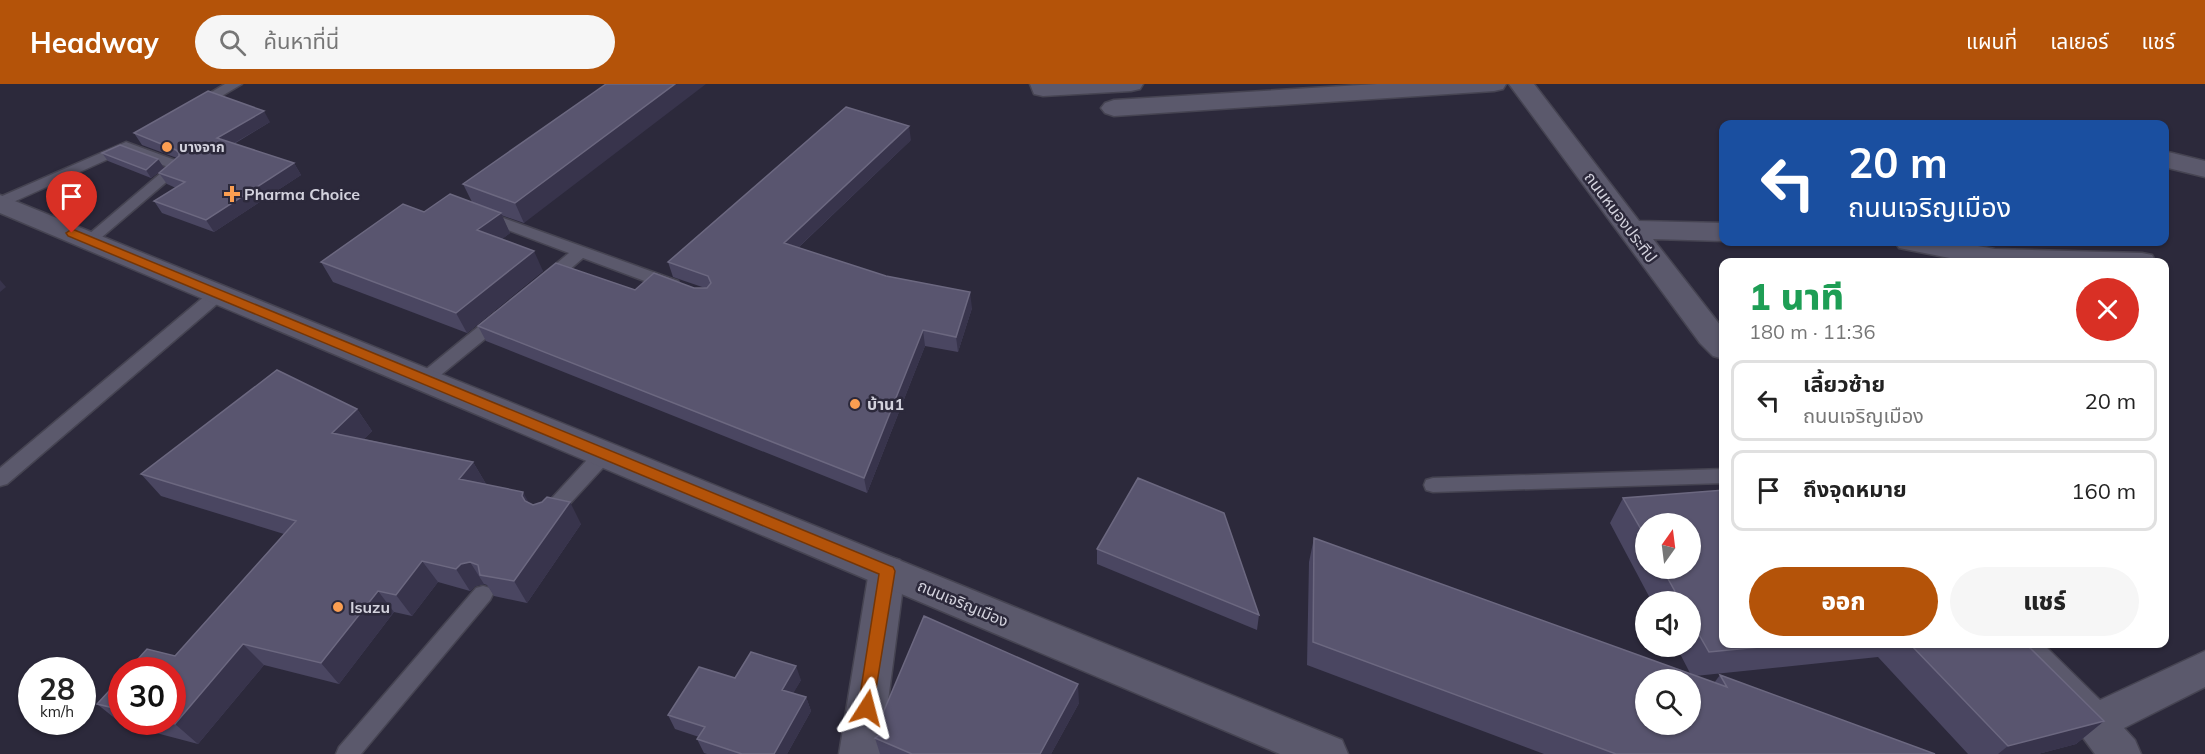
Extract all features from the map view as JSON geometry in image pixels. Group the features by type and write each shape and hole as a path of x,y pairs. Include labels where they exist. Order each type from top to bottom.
{"street":[{"path":"1042,84 1043,89 1131,84"},
{"path":"1114,108 1494,84"},
{"name":"ถนนหนองประทีป","path":"1521,84 1711,336 1719,343"},
{"path":"2169,160 2205,169"},
{"name":"ถนนเจริญเมือง","path":"0,203 1327,754"},
{"path":"1631,230 1719,232"},
{"path":"1930,246 1995,258"},
{"path":"860,754 887,571"},
{"path":"2022,648 2095,722 2120,754"},
{"path":"2095,722 2205,668"}],"lane":[{"path":"185,112 235,84"},
{"path":"0,203 146,135"},
{"path":"90,240 178,166 126,146"},
{"path":"468,210 686,290"},
{"path":"535,289 581,251"},
{"path":"0,479 218,294"},
{"path":"424,379 517,304"},
{"path":"546,517 604,454"},
{"path":"1433,485 1719,476"},
{"path":"347,754 483,594"}],"building":[{"path":"606,84 675,84 515,203 463,184"},
{"path":"208,91 264,111 217,138 294,163 206,220 154,201 185,182 159,173 179,156 179,153 134,133"},
{"path":"846,107 909,126 784,243 886,276 970,292 956,337 923,330 864,478 478,326 556,263 635,290 654,273 694,288 707,288 711,283 708,276 668,262"},
{"path":"120,145 158,159 146,170 102,153"},
{"path":"450,194 501,213 477,230 534,251 456,313 321,262 403,204 424,212"},
{"path":"277,370 357,409 332,433 473,462 459,479 523,492 522,496 525,501 533,505 542,502 547,497 570,502 514,581 480,575 478,565 470,562 461,564 456,569 422,561 396,595 378,591 321,663 243,644 186,711 186,657 140,657 147,649 175,656 296,521 141,474"},
{"path":"1138,478 1224,513 1259,615 1097,549"},
{"path":"1719,490 1719,648 1750,648 1709,652 1701,638 1701,591 1675,591 1668,579 1701,579 1701,513 1635,513 1635,519 1623,498"},
{"path":"1314,538 1635,654 1635,657 1644,657 1677,669 1635,669 1635,735 1701,735 1701,678 1727,687 1720,675 1935,754 1616,754 1313,642"},
{"path":"924,616 1078,684 1040,754 912,754 875,738 878,736 880,720"},
{"path":"1914,648 2030,648 2104,721 2008,746"},
{"path":"751,652 796,666 782,690 806,697 774,754 742,754 697,739 705,727 668,715 699,667 735,678"},
{"path":"108,692 108,707 97,704"}],"place":[{"name":"บางจาก","path":"167,147"},
{"name":"Pharma Choice","path":"232,194"},
{"name":"บ้าน1","path":"855,404"},
{"name":"Isuzu","path":"338,607"}],"route":[{"path":"72,233 887,571 867,708"}]}
